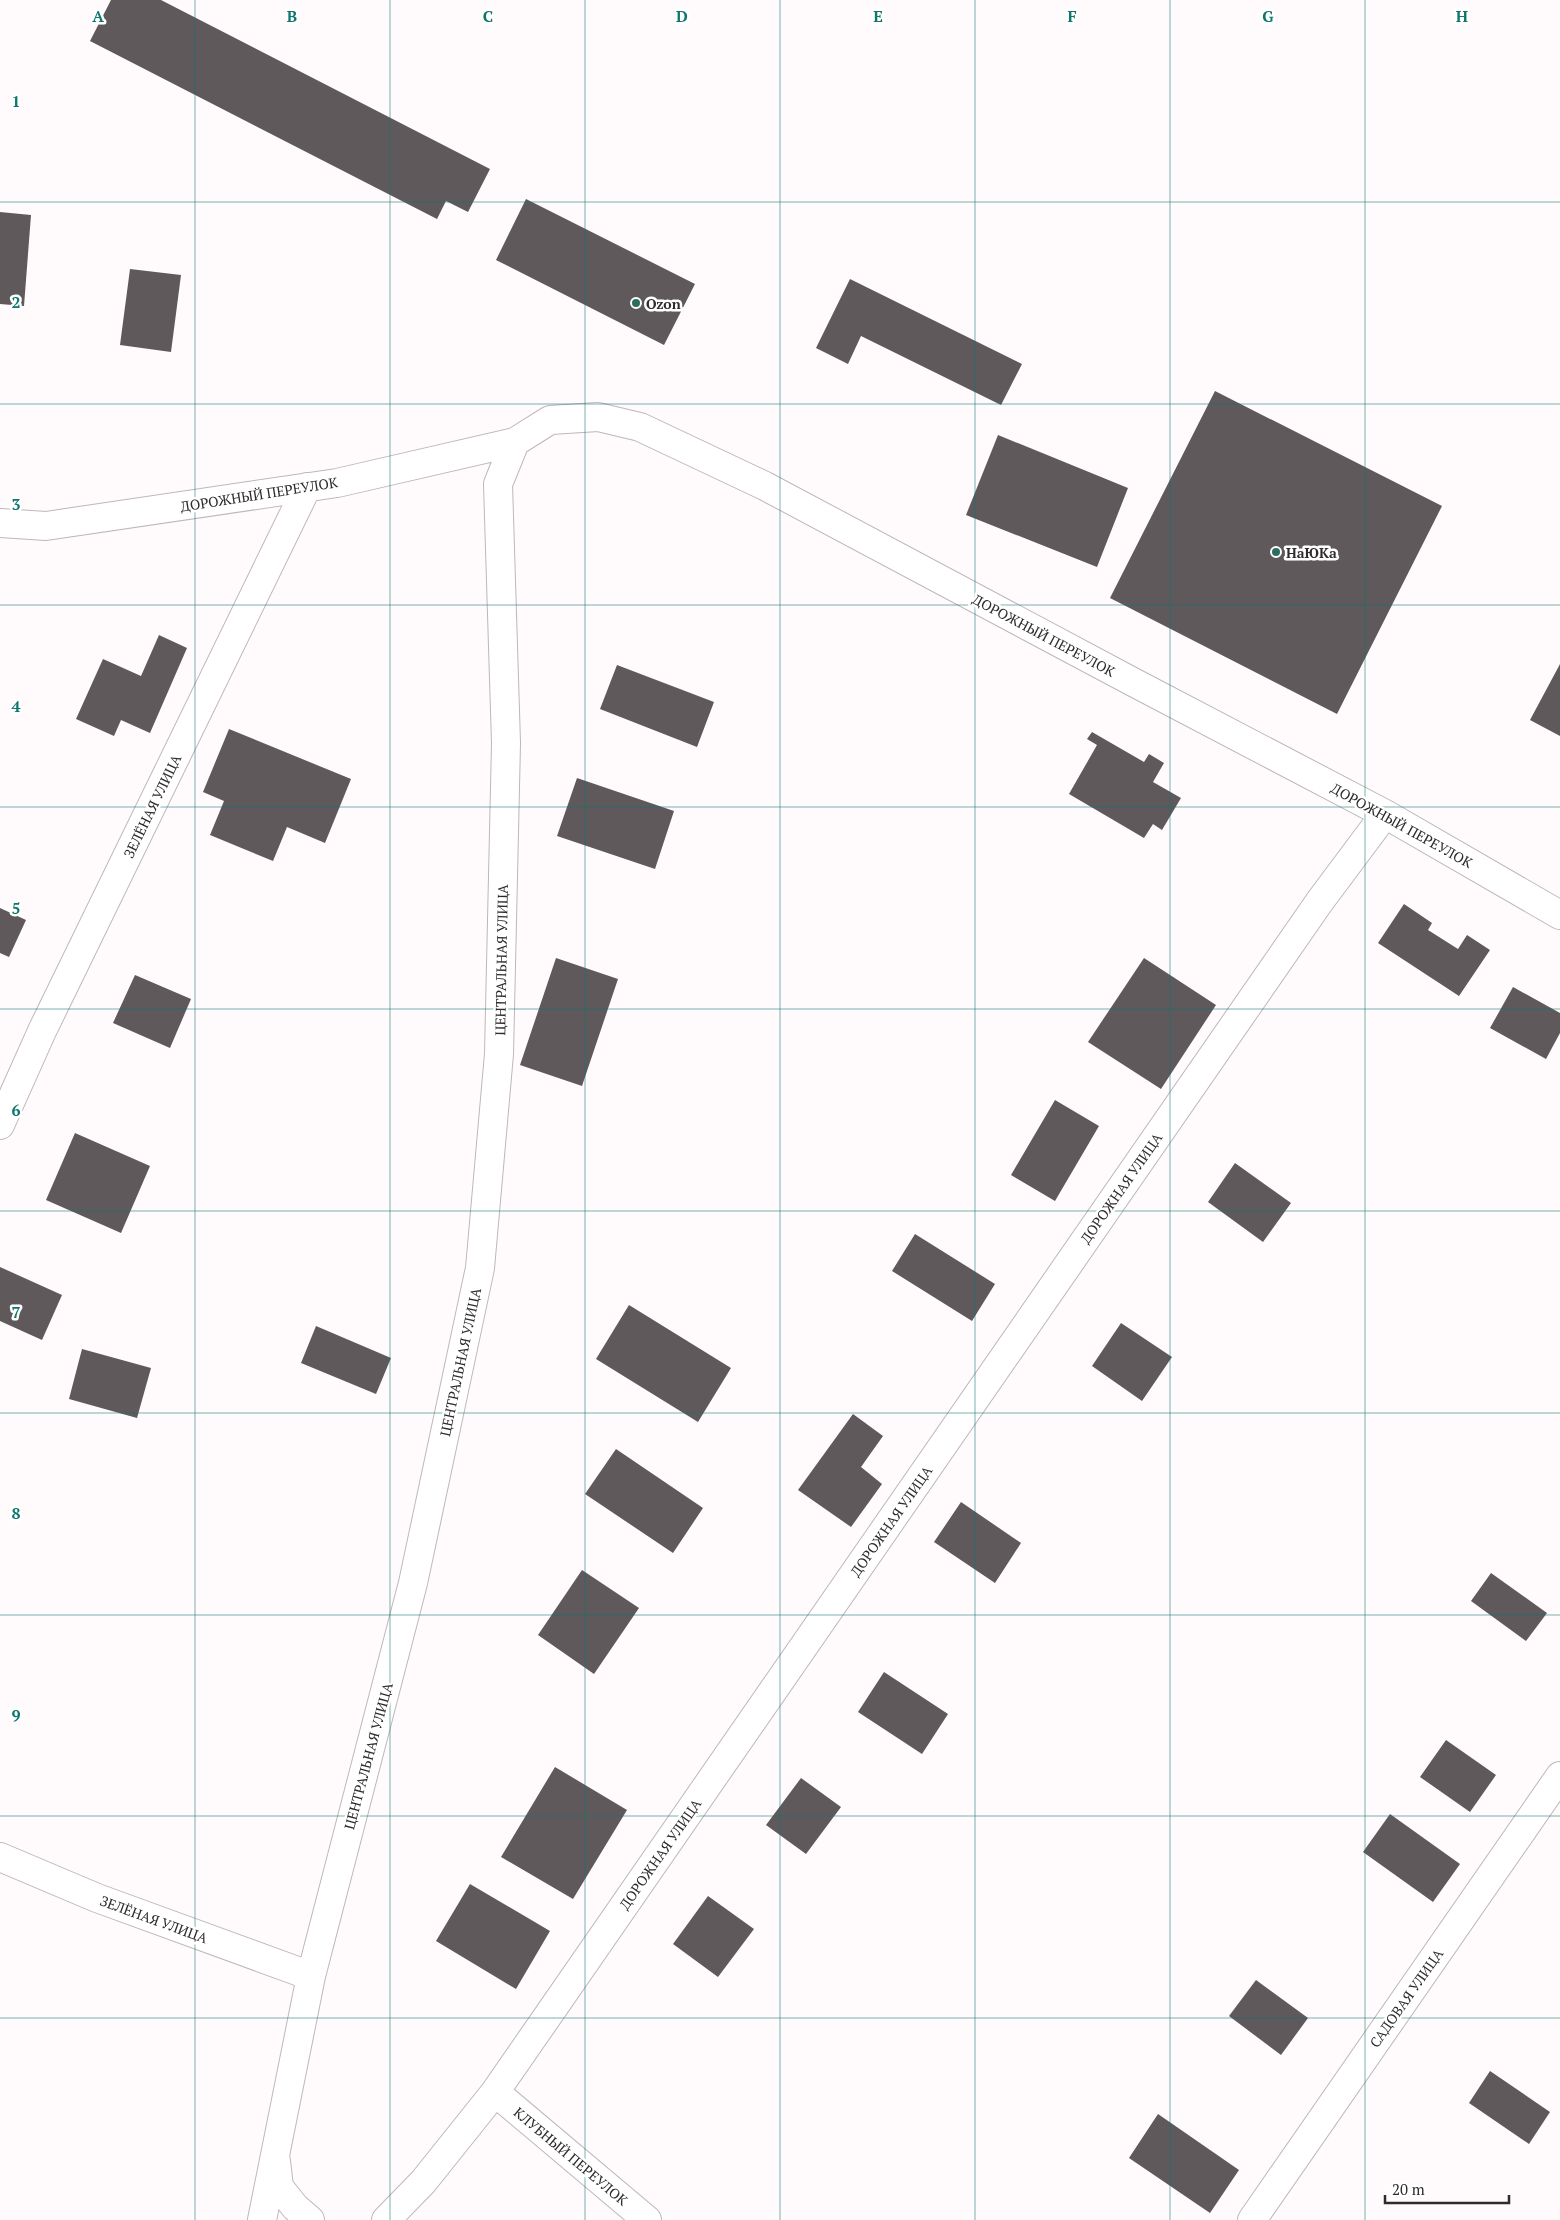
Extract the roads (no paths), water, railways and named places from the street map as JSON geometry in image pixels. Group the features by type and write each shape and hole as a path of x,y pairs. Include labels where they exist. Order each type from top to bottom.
{"street":[{"name":"ДОРОЖНЫЙ ПЕРЕУЛОК","path":"0,523 46,526 337,483 515,442 550,420 598,417 640,427 765,486 1385,814 1560,915"},
{"name":"ЦЕНТРАЛЬНАЯ УЛИЦА","path":"262,2220 311,1976 413,1583 480,1268 499,1044 506,743 498,484 515,442"},
{"name":"ЗЕЛЁНАЯ УЛИЦА","path":"0,1125 42,1031 307,488"},
{"name":"ДОРОЖНАЯ УЛИЦА","path":"386,2220 423,2182 495,2092 1314,910 1385,814"},
{"name":"САДОВАЯ УЛИЦА","path":"1252,2220 1560,1776"},
{"name":"ЗЕЛЁНАЯ УЛИЦА","path":"0,1856 97,1898 311,1976"},
{"name":"КЛУБНЫЙ ПЕРЕУЛОК","path":"495,2092 647,2220"},
{"path":"275,2157 279,2187 295,2207 310,2220"}],"place":[{"name":"Ozon","path":"636,303"},
{"name":"НаЮКа","path":"1276,552"}]}
